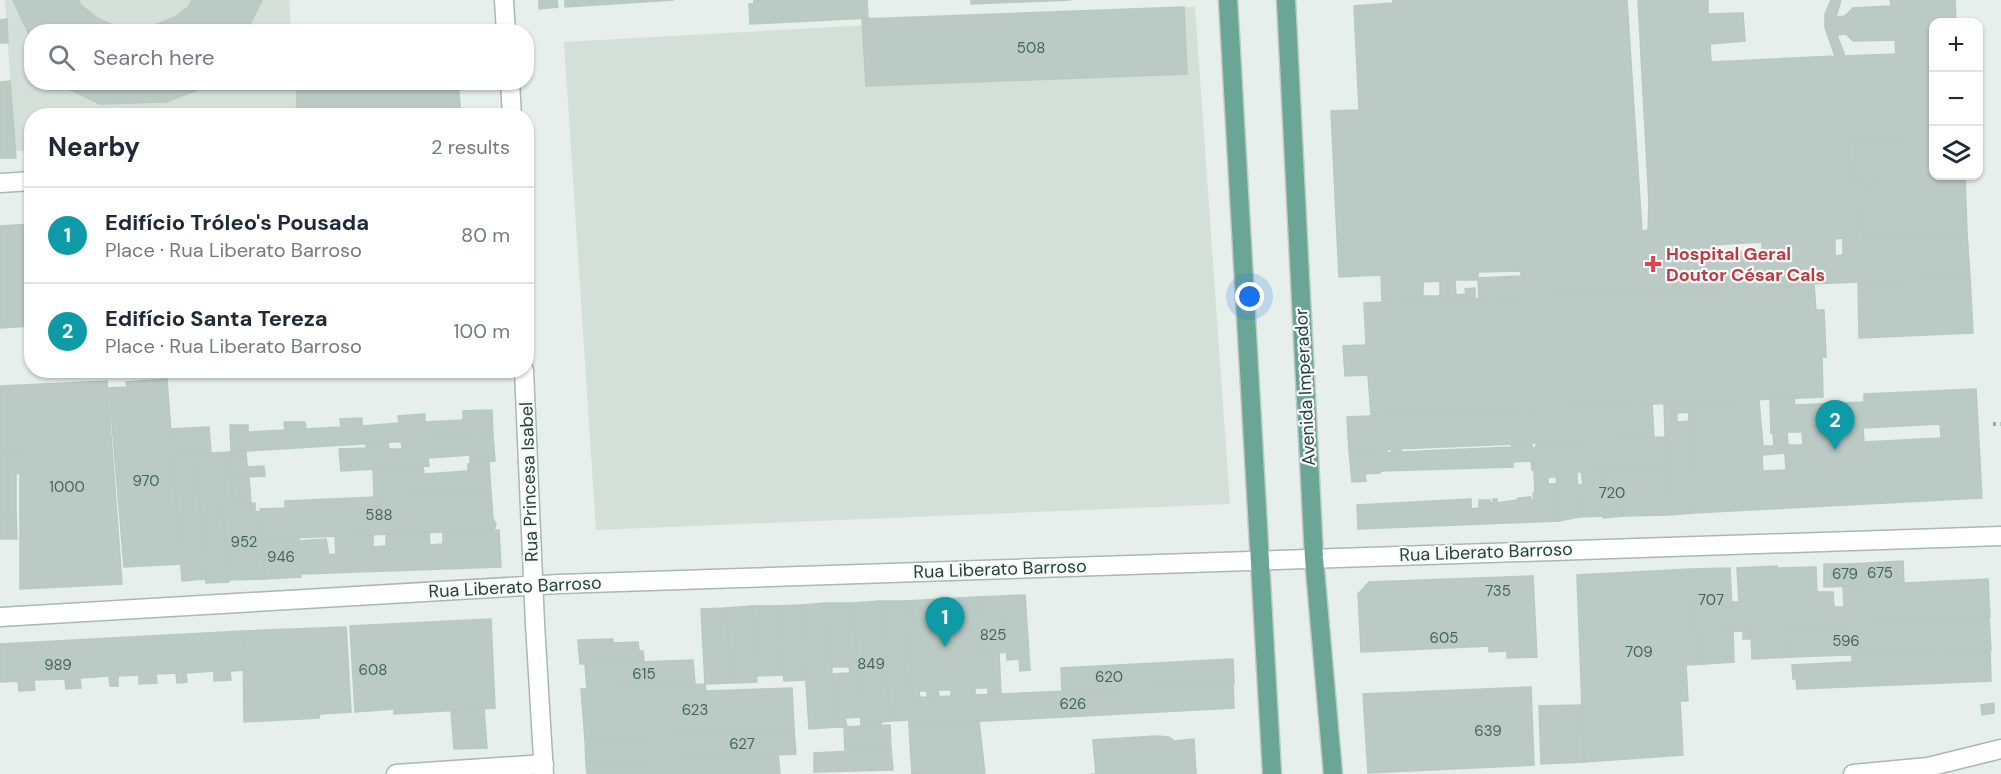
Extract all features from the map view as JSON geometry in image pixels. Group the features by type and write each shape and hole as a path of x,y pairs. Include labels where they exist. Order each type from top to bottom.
{"main road":[{"path":"1228,0 1272,774"},
{"name":"Avenida Imperador","path":"1286,0 1314,558 1333,774"}],"street":[{"path":"504,0 506,24"},
{"path":"510,90 512,108"},
{"path":"0,183 24,182"},
{"name":"Rua Princesa Isabel","path":"524,378 544,769"},
{"name":"Rua Liberato Barroso","path":"0,617 533,585 2001,536"},
{"path":"1853,774 1928,768 2001,749"},
{"path":"396,774 544,769"}],"path":[{"path":"1993,424 2001,424"}],"shaded area":[{"path":"5,0 289,0 291,24 24,24 24,90 295,90 296,108 24,108 24,150 15,151"},
{"path":"1195,7 1230,504 596,530 564,42"}],"building":[{"path":"13,0 79,0 81,5 97,18 110,24 24,24"},
{"path":"192,0 262,0 250,24 158,24 175,17 188,7"},
{"path":"539,0 557,0 558,7 539,9"},
{"path":"565,0 674,0 565,7"},
{"path":"754,0 867,0 868,18 750,24 749,4 754,4"},
{"path":"971,0 1071,0 971,4"},
{"path":"1393,0 1627,0 1642,231 1648,230 1649,203 1638,0 1708,0 1708,14 1743,13 1745,41 1710,44 1711,62 1835,56 1825,27 1825,14 1831,0 1841,0 1836,17 1845,16 1853,8 1891,6 1890,0 1955,0 1956,18 1929,18 1929,135 1848,140 1850,178 1875,176 1876,187 1864,187 1865,194 1860,194 1863,238 1967,233 1970,277 1479,299 1478,280 1455,280 1456,295 1466,294 1465,289 1475,288 1475,299 1382,303 1381,275 1339,277 1331,111 1359,110 1354,6 1393,3","holes":["1846,34 1853,41 1895,40 1896,54 1845,56 1837,35","1843,238 1843,255 1835,256 1835,239","1762,242 1762,251 1713,253 1712,245","1520,271 1522,276 1478,278 1478,272","1440,281 1440,296 1423,296 1423,282"]},
{"path":"1184,7 1187,74 866,86 862,19"},
{"path":"7,19 8,43 0,43 0,20"},
{"path":"10,81 16,158 0,158 0,82"},
{"path":"71,90 197,90 166,102 100,104"},
{"path":"296,90 459,90 460,108 297,108"},
{"path":"1929,135 1929,180 1965,180 1967,233 1863,238 1860,194 1865,194 1864,187 1876,187 1875,176 1850,178 1848,140"},
{"path":"24,224 24,326 0,328 0,226"},
{"path":"1970,277 1973,333 1859,338 1858,283"},
{"path":"1814,285 1816,310 1824,310 1826,357 1822,357 1823,397 1371,416 1368,375 1345,376 1343,346 1366,345 1364,303"},
{"path":"167,379 181,564 124,567 109,388 127,387 126,382"},
{"path":"107,381 122,584 20,589 20,452 0,453 0,386"},
{"path":"1976,389 1982,498 1693,513 1688,403 1759,400 1763,446 1774,446 1773,433 1771,433 1770,399 1794,398 1795,405 1864,402 1864,394","holes":["1940,424 1941,438 1864,442 1863,428","1787,432 1802,432 1803,445 1788,445","1785,453 1786,470 1763,471 1762,455"]},
{"path":"1688,403 1689,412 1677,413 1677,422 1689,421 1693,513 1668,515 1664,404"},
{"path":"1652,404 1654,438 1349,451 1347,417"},
{"path":"492,410 493,436 231,452 230,425 248,425 248,432 285,430 284,422 305,422 306,429 341,427 340,419 362,418 362,426 399,423 398,416 425,414 425,422 463,420 463,411"},
{"path":"209,427 211,453 173,456 171,429"},
{"path":"493,436 495,461 470,463 470,455 428,458 429,466 341,471 339,449 366,448 366,444 388,442 389,449 402,449 401,441"},
{"path":"1665,437 1666,468 1556,473 1556,477 1548,477 1548,484 1557,484 1559,521 1358,529 1357,505 1471,499 1471,509 1479,508 1479,500 1490,500 1490,503 1493,503 1493,499 1497,499 1497,503 1517,500 1517,502 1518,498 1531,497 1531,500 1534,500 1534,470 1532,470 1531,461 1513,462 1513,467 1381,471 1365,474 1366,481 1352,482 1349,451 1387,449 1387,452 1391,453 1391,451 1401,449 1401,452 1512,447 1511,444 1532,443 1532,448 1536,447 1536,443 1553,442 1555,449 1555,442"},
{"path":"246,451 247,467 264,466 265,476 231,478 230,452"},
{"path":"20,452 20,473 16,474 16,513 0,513 0,453"},
{"path":"230,452 233,504 222,504 229,582 206,583 196,454"},
{"path":"196,454 205,579 182,581 173,456"},
{"path":"489,462 491,492 374,497 373,469 423,466 424,474 468,471 468,464"},
{"path":"1666,468 1668,515 1623,516 1620,470"},
{"path":"1620,470 1623,516 1603,518 1601,471"},
{"path":"1601,471 1603,516 1579,517 1579,485 1583,484 1581,472"},
{"path":"1577,472 1579,517 1559,521 1556,473"},
{"path":"249,477 251,503 233,504 231,478"},
{"path":"491,492 493,519 496,524 494,530 262,539 260,509 285,508 285,501"},
{"path":"255,503 255,511 260,512 265,579 229,580 222,504"},
{"path":"0,513 16,513 17,539 0,539"},
{"path":"499,530 501,567 301,574 298,541 326,539 329,555 336,554 335,536 373,535 373,547 386,546 386,534 429,533 430,545 443,544 443,532"},
{"path":"299,537 301,577 265,579 262,539"},
{"path":"1903,561 1904,583 1852,586 1851,564"},
{"path":"1824,564 1851,564 1852,586 1824,587"},
{"path":"1777,566 1777,568 1816,567 1817,592 1833,592 1834,607 1844,607 1843,586 1988,579 1990,617 1788,628 1790,657 1752,659 1751,631 1733,631 1731,602 1739,602 1737,568"},
{"path":"1730,568 1733,631 1694,632 1691,569"},
{"path":"1691,569 1694,632 1701,632 1704,664 1686,665 1688,701 1680,701 1683,755 1584,762 1577,575"},
{"path":"1533,576 1537,657 1507,658 1507,651 1489,652 1489,646 1361,652 1358,594 1369,582"},
{"path":"1025,595 1030,670 1020,671 1019,659 1007,660 1003,596"},
{"path":"1003,596 1007,652 982,654 978,597"},
{"path":"978,597 982,654 999,653 1001,694 988,695 988,688 975,688 975,695 951,696 951,690 938,690 939,697 927,698 927,691 919,691 920,697 908,698 907,675 912,674 906,601"},
{"path":"880,601 906,601 912,674 907,675 908,720 890,721"},
{"path":"880,601 890,721 881,722 881,725 861,726 853,603"},
{"path":"827,603 853,603 861,717 845,718 847,727 836,727 832,674 850,673 849,667 832,667"},
{"path":"827,603 836,727 809,729 801,605"},
{"path":"801,605 805,680 784,681 776,606"},
{"path":"752,606 776,606 783,675 757,676"},
{"path":"752,606 757,682 731,683 726,608"},
{"path":"726,608 731,683 705,684 701,609"},
{"path":"1989,618 1991,650 1790,657 1788,628"},
{"path":"491,619 495,708 394,714 394,709 355,712 350,626"},
{"path":"346,627 351,712 320,714 319,718 244,722 243,631"},
{"path":"243,631 244,670 230,671 231,680 214,681 214,671 186,673 187,682 177,683 176,673 156,674 157,683 139,684 139,675 118,676 118,686 110,686 109,676 80,678 81,688 66,689 65,679 34,680 35,690 19,691 18,681 0,682 0,644"},
{"path":"1733,631 1734,662 1704,664 1701,632"},
{"path":"1743,631 1751,631 1751,639 1743,639"},
{"path":"613,639 613,643 638,642 639,651 643,651 644,661 580,664 578,640"},
{"path":"1990,650 1991,681 1797,689 1796,679 1793,679 1792,665 1852,662 1852,655"},
{"path":"1233,659 1234,684 1062,692 1061,668"},
{"path":"693,660 695,684 587,689 585,664"},
{"path":"705,684 706,691 792,688 794,729 585,740 581,689"},
{"path":"1233,684 1234,708 909,725 908,698"},
{"path":"1531,687 1534,765 1368,773 1363,694"},
{"path":"1994,703 1994,713 1982,715 1981,705"},
{"path":"1582,705 1584,762 1541,764 1539,706"},
{"path":"484,708 487,748 454,749 451,710"},
{"path":"979,721 985,774 912,774 909,725"},
{"path":"890,725 891,749 845,751 844,727"},
{"path":"794,729 796,754 586,764 585,740"},
{"path":"1156,736 1169,737 1174,741 1194,739 1196,774 1096,774 1093,740"},
{"path":"891,749 893,770 814,772 814,753"},
{"path":"778,754 780,774 587,774 586,764"}],"place":[{"name":"Hospital Geral Doutor César Cals","path":"1653,264"},
{"name":"Edifício Santa Tereza","path":"1835,450"},
{"name":"Edifício Tróleo's Pousada","path":"945,647"}]}
